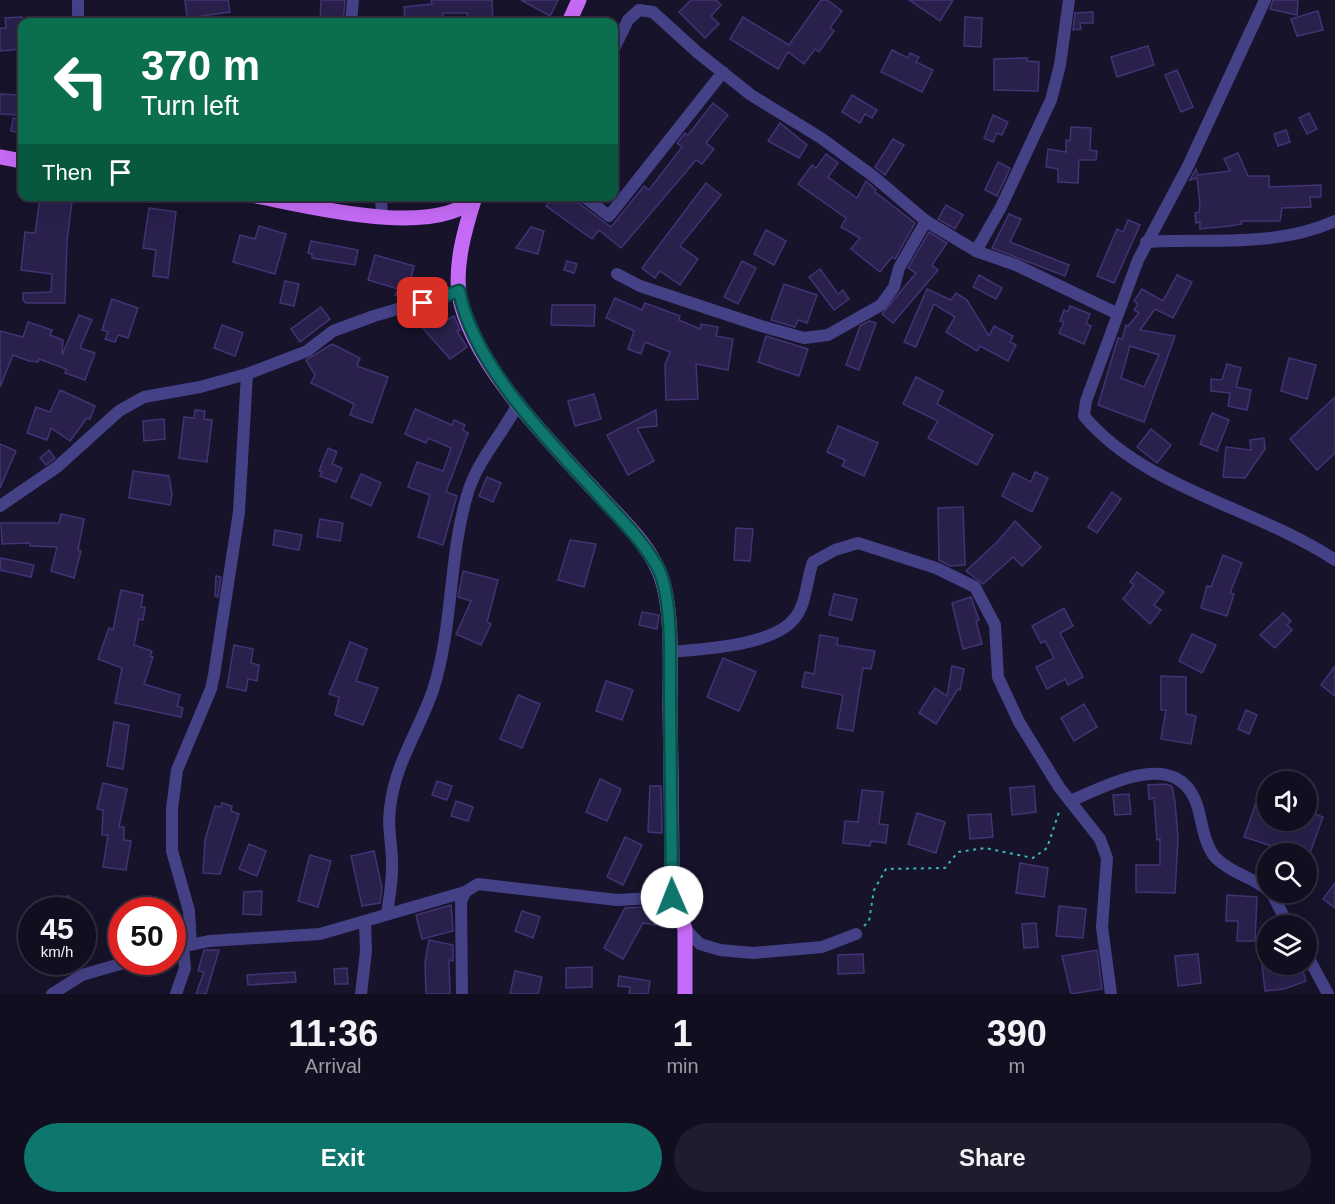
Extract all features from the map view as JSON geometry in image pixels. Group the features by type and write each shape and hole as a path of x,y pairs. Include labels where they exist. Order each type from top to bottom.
{"main road":[{"path":"571,18 579,0"},
{"path":"0,157 18,159"},
{"path":"285,201 382,218 428,218 446,214 470,201"},
{"path":"474,201 462,248 459,291 465,317 481,351 519,402 638,538 658,567 664,589 670,652 672,897 685,929 685,994"}],"street":[{"path":"78,0 78,18"},
{"path":"351,18 353,0"},
{"path":"976,251 1001,207 1051,100 1060,65 1069,0"},
{"path":"1265,0 1188,166 1146,242 1116,313 1086,401 1084,416 1095,429 1123,453 1166,477 1274,527 1335,560"},
{"path":"618,41 628,20 639,10 653,12 751,95 847,157 926,221 976,251 1016,265 1116,313"},
{"path":"590,201 609,216 723,72"},
{"path":"381,201 382,218"},
{"path":"617,274 640,286 761,326 804,338 828,335 880,305 894,288 899,268 926,221"},
{"path":"1146,242 1257,240 1318,229 1335,221"},
{"path":"0,506 57,467 119,411 135,401 247,374 307,351 333,331 374,316 459,291"},
{"path":"185,897 172,851 172,809 177,770 211,689 214,675 239,512 247,374"},
{"path":"387,914 392,868 387,830 391,800 406,751 433,690 445,635 459,533 469,489 478,467 519,402"},
{"path":"670,652 748,643 794,620 804,601 813,562 835,550 858,543 936,568 975,587 996,625 998,677 1018,722 1070,801 1100,839 1107,858 1102,927 1111,994"},
{"path":"1070,801 1108,784 1164,772 1184,781 1197,804 1206,839 1216,859 1257,881"},
{"path":"186,946 209,941 320,934 465,892 478,884 617,900 672,897"},
{"path":"462,994 461,902 465,892"},
{"path":"186,900 189,911 186,926"},
{"path":"361,994 366,951 365,922"},
{"path":"685,929 700,944 720,950 753,953 822,947 856,934"},
{"path":"52,994 82,975 108,967"},
{"path":"1317,974 1328,994"},
{"path":"176,994 183,975"}],"path":[{"path":"856,934 869,921 874,890 886,869 945,868 958,852 985,848 1033,858 1047,848 1059,810 1070,801"}],"building":[{"path":"185,0 228,0 230,12 187,18"},
{"path":"321,0 345,0 343,18 320,18"},
{"path":"431,0 492,0 493,18 466,18 468,13 443,13 443,18 405,18 404,7 432,4"},
{"path":"521,0 558,0 550,16"},
{"path":"691,0 716,0 721,5 711,16 719,24 705,38 679,12"},
{"path":"821,0 827,0 842,11 830,28 834,31 819,52 815,49 804,64 788,52 778,69 730,39 743,17 789,45"},
{"path":"909,0 953,0 940,21"},
{"path":"1273,0 1298,0 1297,15 1270,9"},
{"path":"1318,11 1323,30 1297,36 1291,19"},
{"path":"1093,12 1093,23 1080,23 1081,29 1073,30 1075,13"},
{"path":"22,17 18,18 18,49 0,51 0,28 6,28 5,18"},
{"path":"965,17 982,18 981,47 964,46"},
{"path":"1148,46 1154,65 1117,77 1111,57"},
{"path":"892,50 908,58 910,53 919,57 916,62 933,70 922,92 881,72"},
{"path":"1027,58 1027,61 1039,62 1038,91 994,90 994,59"},
{"path":"1177,70 1193,107 1181,112 1165,75"},
{"path":"0,94 18,95 18,115 0,114"},
{"path":"852,95 877,110 872,118 865,114 860,123 842,112"},
{"path":"713,103 728,115 706,143 714,149 702,164 696,160 621,248 599,230 592,239 546,206 550,201 576,201 611,227 644,186 649,190 682,147 677,143 685,133 688,135"},
{"path":"1309,113 1317,129 1307,134 1299,118"},
{"path":"993,115 1008,122 1002,135 997,133 993,142 984,138"},
{"path":"13,118 18,119 18,132 11,131"},
{"path":"780,123 807,145 799,158 768,141"},
{"path":"1071,127 1091,128 1090,150 1097,151 1096,160 1079,160 1078,183 1058,182 1058,169 1046,167 1048,149 1066,152 1066,140 1070,141"},
{"path":"1286,130 1290,142 1278,146 1274,134"},
{"path":"893,139 904,145 885,175 875,167"},
{"path":"1238,153 1248,176 1269,176 1269,187 1321,185 1321,197 1310,197 1311,207 1282,208 1280,221 1241,221 1242,224 1200,229 1200,222 1196,223 1195,213 1199,212 1200,205 1197,178 1190,180 1196,169 1198,175 1230,171 1224,159"},
{"path":"826,154 838,163 828,177 857,198 866,181 876,190 875,192 915,223 895,259 892,257 880,272 851,249 860,238 841,227 846,218 798,184 812,165 816,168"},
{"path":"998,162 1010,168 997,196 985,190"},
{"path":"706,183 721,195 680,246 698,259 680,285 660,271 655,278 642,268"},
{"path":"40,201 72,202 67,241 65,303 26,303 23,300 23,293 51,292 52,274 21,270 25,232 35,233"},
{"path":"946,205 963,215 955,229 938,219"},
{"path":"149,208 176,212 168,278 153,276 156,250 143,248"},
{"path":"1009,214 1021,219 1010,242 1069,265 1065,276 992,248"},
{"path":"1128,220 1140,225 1114,283 1097,276 1117,229 1123,232"},
{"path":"259,226 286,234 275,274 233,262 240,235 255,239"},
{"path":"531,227 544,231 538,254 516,248"},
{"path":"766,230 786,241 774,265 754,254"},
{"path":"929,232 947,243 932,265 938,270 893,323 882,314 916,273 908,268"},
{"path":"311,241 358,250 355,265 312,258 312,254 308,253"},
{"path":"375,255 414,266 406,298 395,295 398,289 368,280"},
{"path":"567,261 577,264 574,273 564,270"},
{"path":"742,261 756,268 738,304 724,297"},
{"path":"820,269 838,294 843,290 849,299 834,310 809,277"},
{"path":"979,275 1002,288 996,299 973,287"},
{"path":"1177,275 1192,282 1173,318 1155,309 1140,330 1175,336 1144,422 1098,405 1118,338 1122,339 1126,325 1128,326 1139,313 1134,310 1138,304 1134,301 1142,289 1163,301","holes":["1130,346 1159,355 1144,387 1121,378"]},
{"path":"285,281 299,284 294,306 280,303"},
{"path":"784,284 817,295 807,323 798,320 795,327 771,320"},
{"path":"927,289 951,300 956,293 967,300 989,336 994,326 1013,336 1010,342 1016,345 1008,361 980,346 977,351 946,332 955,317 934,304 916,347 904,342"},
{"path":"615,298 642,310 645,303 680,316 679,320 700,329 701,324 718,327 716,336 733,339 728,370 696,364 698,399 666,400 665,365 670,352 645,342 641,354 628,349 634,331 606,318"},
{"path":"112,299 138,308 128,338 118,335 115,342 105,339 108,332 102,330"},
{"path":"552,305 595,305 594,326 551,325"},
{"path":"1070,306 1090,314 1086,324 1091,326 1084,344 1059,333 1064,322 1060,321 1064,310 1068,312"},
{"path":"321,307 330,319 300,342 291,329"},
{"path":"423,310 436,325 454,316 460,330 457,331 467,347 450,359 413,317"},
{"path":"79,315 92,320 80,348 95,353 85,380 65,373 66,369 39,359 38,362 29,361 13,355 0,387 0,331 23,337 28,322 52,330 50,335 63,340 62,355"},
{"path":"869,321 876,323 859,370 846,365 860,326"},
{"path":"222,325 243,333 235,356 214,348"},
{"path":"766,336 808,349 799,376 758,362"},
{"path":"332,344 360,358 357,366 388,377 372,423 350,415 354,404 311,383 315,375 306,360"},
{"path":"1289,358 1316,365 1307,399 1281,391"},
{"path":"1227,364 1241,368 1236,387 1251,390 1247,410 1228,406 1230,393 1211,391 1211,379 1222,380"},
{"path":"916,377 943,391 937,404 993,435 977,465 928,438 938,421 903,404"},
{"path":"60,390 95,406 90,419 87,418 70,441 51,428 47,440 27,433 36,407 50,412"},
{"path":"594,394 601,419 575,426 568,401"},
{"path":"1335,397 1335,453 1317,470 1290,439"},
{"path":"415,409 452,425 454,420 465,425 463,430 468,433 446,492 457,496 443,545 418,537 430,495 408,487 417,462 443,471 451,448 428,438 426,443 405,434"},
{"path":"195,410 205,411 204,419 212,420 207,462 179,458 184,417 194,418"},
{"path":"656,410 657,426 637,428 654,461 628,475 607,435"},
{"path":"1212,413 1229,420 1217,451 1200,444"},
{"path":"164,419 165,439 144,441 143,421"},
{"path":"838,426 878,443 864,476 842,466 845,460 827,452"},
{"path":"1151,429 1171,445 1157,463 1137,447"},
{"path":"1264,438 1265,449 1245,478 1223,477 1226,447 1251,450 1250,440"},
{"path":"0,444 16,451 0,488"},
{"path":"328,448 337,452 332,464 342,468 336,482 320,476 322,472 319,471"},
{"path":"49,450 55,458 46,465 40,458"},
{"path":"133,471 169,476 172,494 170,505 129,498"},
{"path":"1035,472 1048,478 1032,512 1002,496 1013,473 1031,482"},
{"path":"361,474 381,483 371,506 351,497"},
{"path":"487,477 501,483 493,502 479,496"},
{"path":"1112,492 1121,499 1097,533 1088,527"},
{"path":"963,507 965,565 950,566 939,560 938,508"},
{"path":"61,514 84,519 78,550 81,551 74,578 51,571 57,547 30,546 30,543 2,544 1,523 59,523"},
{"path":"320,519 343,523 340,541 317,537"},
{"path":"1015,521 1041,547 1022,566 1013,557 983,584 966,571 998,541"},
{"path":"736,528 753,529 750,561 734,560"},
{"path":"275,530 302,535 299,550 273,545"},
{"path":"570,540 596,544 584,587 558,580"},
{"path":"1223,555 1242,563 1230,593 1234,594 1227,616 1201,608 1207,586 1211,587"},
{"path":"1,558 34,565 31,577 0,570"},
{"path":"463,571 498,580 487,622 491,624 481,645 456,634 471,601 458,597"},
{"path":"1137,572 1164,592 1154,605 1161,610 1150,624 1123,599 1134,585 1130,582"},
{"path":"216,576 221,577 218,597 215,596"},
{"path":"121,590 143,595 141,607 145,607 143,620 139,619 134,645 152,651 150,656 153,657 144,684 180,695 177,706 183,708 181,717 115,703 122,668 98,659 109,628 113,630"},
{"path":"834,594 857,599 852,620 829,615"},
{"path":"971,597 979,620 976,621 982,644 963,649 952,603"},
{"path":"1064,608 1073,626 1060,633 1083,677 1068,685 1065,679 1047,689 1036,667 1054,658 1045,641 1041,643 1032,626"},
{"path":"642,612 659,615 657,629 639,625"},
{"path":"1283,613 1291,621 1287,625 1292,630 1275,648 1260,635"},
{"path":"1192,634 1216,645 1202,673 1179,661"},
{"path":"820,635 838,638 837,645 875,651 871,669 863,668 853,731 837,728 843,695 802,687 805,672 814,674"},
{"path":"350,642 367,649 356,681 378,688 363,725 335,715 339,697 329,694"},
{"path":"234,645 253,649 251,663 259,665 257,681 248,679 246,691 227,687"},
{"path":"723,658 756,672 739,711 707,697"},
{"path":"952,666 964,669 960,690 958,689 936,724 919,713 935,688 947,696"},
{"path":"1335,666 1335,696 1321,685"},
{"path":"1161,676 1186,677 1186,714 1196,716 1191,744 1161,739 1166,710 1161,710"},
{"path":"606,681 633,690 622,720 596,711"},
{"path":"518,695 540,704 522,748 500,739"},
{"path":"1084,704 1097,727 1074,741 1061,718"},
{"path":"1246,710 1257,715 1249,734 1238,729"},
{"path":"114,722 129,725 123,769 107,766"},
{"path":"600,779 621,789 607,821 586,812"},
{"path":"437,781 452,786 447,800 432,795"},
{"path":"103,783 127,789 119,827 124,827 124,840 131,841 126,870 103,867 108,835 102,835 103,810 97,809"},
{"path":"1148,785 1172,786 1175,802 1178,838 1175,893 1136,892 1136,865 1160,865 1160,839 1157,840 1154,798 1149,799"},
{"path":"650,786 661,786 662,833 648,832"},
{"path":"1034,786 1036,812 1012,815 1010,788"},
{"path":"862,790 883,792 879,824 888,825 886,843 871,841 870,846 843,843 845,821 858,822"},
{"path":"1129,794 1131,814 1115,815 1113,795"},
{"path":"1257,800 1257,831 1317,831 1317,815 1323,817 1314,843 1262,843 1244,837"},
{"path":"456,801 473,807 468,821 451,816"},
{"path":"222,803 232,806 231,811 239,814 220,874 203,873 205,840 215,806 221,807"},
{"path":"917,813 945,822 936,853 908,844"},
{"path":"991,814 993,837 970,839 968,815"},
{"path":"625,837 642,845 623,885 607,877"},
{"path":"249,844 266,851 257,876 239,869"},
{"path":"374,851 382,888 380,903 362,906 351,856"},
{"path":"310,855 331,861 318,907 298,901"},
{"path":"1020,863 1048,868 1044,897 1016,893"},
{"path":"1335,883 1335,908 1323,899"},
{"path":"262,891 261,915 243,914 244,892"},
{"path":"1227,895 1257,897 1255,941 1237,941 1238,921 1226,921"},
{"path":"451,905 453,931 422,939 416,915"},
{"path":"659,906 656,925 643,923 623,959 604,948 625,908"},
{"path":"1059,906 1086,909 1083,938 1056,936"},
{"path":"522,911 540,917 533,938 515,931"},
{"path":"1036,923 1038,947 1024,948 1022,924"},
{"path":"429,940 453,945 453,961 449,960 450,994 426,994 425,963"},
{"path":"204,950 219,950 206,994 196,994 204,972 198,971"},
{"path":"1097,950 1102,989 1071,994 1062,956"},
{"path":"863,954 864,973 838,974 838,955"},
{"path":"1198,954 1201,983 1178,986 1175,956"},
{"path":"592,967 592,987 566,988 566,968"},
{"path":"347,968 348,984 335,984 334,969"},
{"path":"515,971 542,977 538,994 510,994"},
{"path":"295,972 296,982 248,985 247,975"},
{"path":"1263,975 1304,975 1306,981 1284,989 1265,991"},
{"path":"619,976 650,981 648,994 629,994 630,987 618,986"}],"route":[{"path":"423,303 459,291 465,317 490,366 572,465 638,538 658,567 664,589 670,652 672,897"}]}
